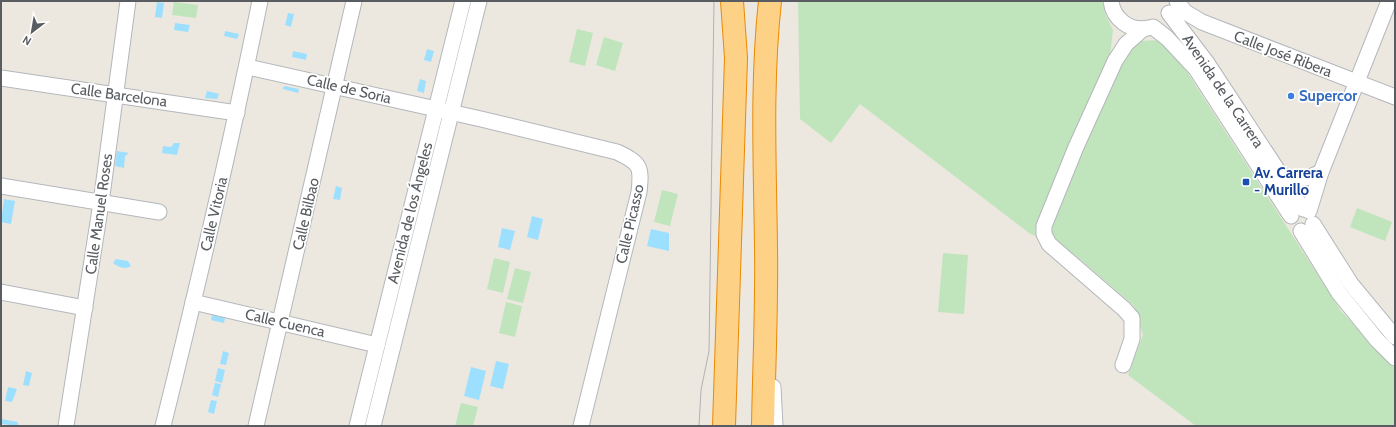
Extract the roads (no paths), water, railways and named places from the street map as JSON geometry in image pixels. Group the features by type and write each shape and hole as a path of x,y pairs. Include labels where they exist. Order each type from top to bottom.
{"highway":[{"path":"724,426 736,58 732,1"},
{"path":"763,426 766,248 765,99 770,1"}],"street":[{"name":"Calle Manuel Roses","path":"66,426 101,203 128,1"},
{"name":"Calle Vitoria","path":"163,426 248,67 257,1"},
{"name":"Calle Bilbao","path":"256,426 282,321 354,1"},
{"name":"Avenida de los Ángeles","path":"357,426 463,1"},
{"name":"Avenida de los Ángeles","path":"373,426 479,1"},
{"path":"1111,1 1115,14 1121,21 1130,27 1148,28"},
{"path":"1303,218 1389,1"},
{"path":"1123,365 1132,339 1132,318 1124,309 1049,244 1044,234 1044,226 1076,147 1115,61 1126,44 1148,28 1162,21 1173,5"},
{"name":"Calle José Ribera","path":"1173,5 1202,22 1395,98"},
{"name":"Avenida de la Carrera","path":"1173,5 1207,63 1277,171 1303,218 1340,293 1377,340 1395,358"},
{"path":"1115,61 1121,21"},
{"name":"Avenida de la Carrera","path":"1148,28 1167,38 1196,69 1351,284 1395,337"},
{"name":"Calle de Soria","path":"248,67 451,112"},
{"name":"Calle Barcelona","path":"1,78 237,113"},
{"name":"Calle Picasso","path":"451,112 617,152 634,161 641,174 639,192 581,426"},
{"path":"1277,171 1292,180 1310,177 1321,172"},
{"path":"1,186 159,212"},
{"path":"766,248 775,426"},
{"path":"1,292 85,308"},
{"name":"Calle Cuenca","path":"193,302 282,321 377,345"}],"water":[{"path":"157,2 164,3 162,18 155,17"},
{"path":"288,13 294,14 291,27 285,25"},
{"path":"175,23 190,25 188,32 174,30"},
{"path":"225,31 239,34 237,39 224,36"},
{"path":"427,49 434,51 431,62 424,60"},
{"path":"293,51 307,54 306,60 292,57"},
{"path":"420,79 426,81 424,93 417,91"},
{"path":"284,86 299,89 298,93 283,89"},
{"path":"207,91 219,94 217,99 205,98"},
{"path":"174,143 180,143 177,155 162,153 163,146 171,147"},
{"path":"117,151 129,153 125,156 124,168 115,166"},
{"path":"336,186 342,188 340,200 333,199"},
{"path":"4,199 15,201 11,224 1,222"},
{"path":"532,216 543,219 538,240 527,237"},
{"path":"502,228 515,231 510,250 498,247"},
{"path":"651,229 669,233 669,251 647,246"},
{"path":"116,259 128,261 131,266 126,268 119,267 113,263"},
{"path":"212,315 225,318 224,323 211,320"},
{"path":"223,351 229,353 226,365 220,364"},
{"path":"496,361 509,364 503,389 490,386"},
{"path":"471,367 486,371 479,400 464,396"},
{"path":"218,368 225,370 222,383 215,381"},
{"path":"26,371 32,373 29,386 23,385"},
{"path":"215,383 221,384 218,397 212,395"},
{"path":"8,387 17,389 12,402 5,401"},
{"path":"211,400 217,401 214,414 208,412"},
{"path":"1,419 18,422 18,426 1,424"}],"tram line":[{"path":"699,426 701,390 709,351 714,1"}],"place":[{"name":"Supercor","path":"1291,96"},
{"name":"Av. Carrera - Murillo","path":"1246,182"}]}
